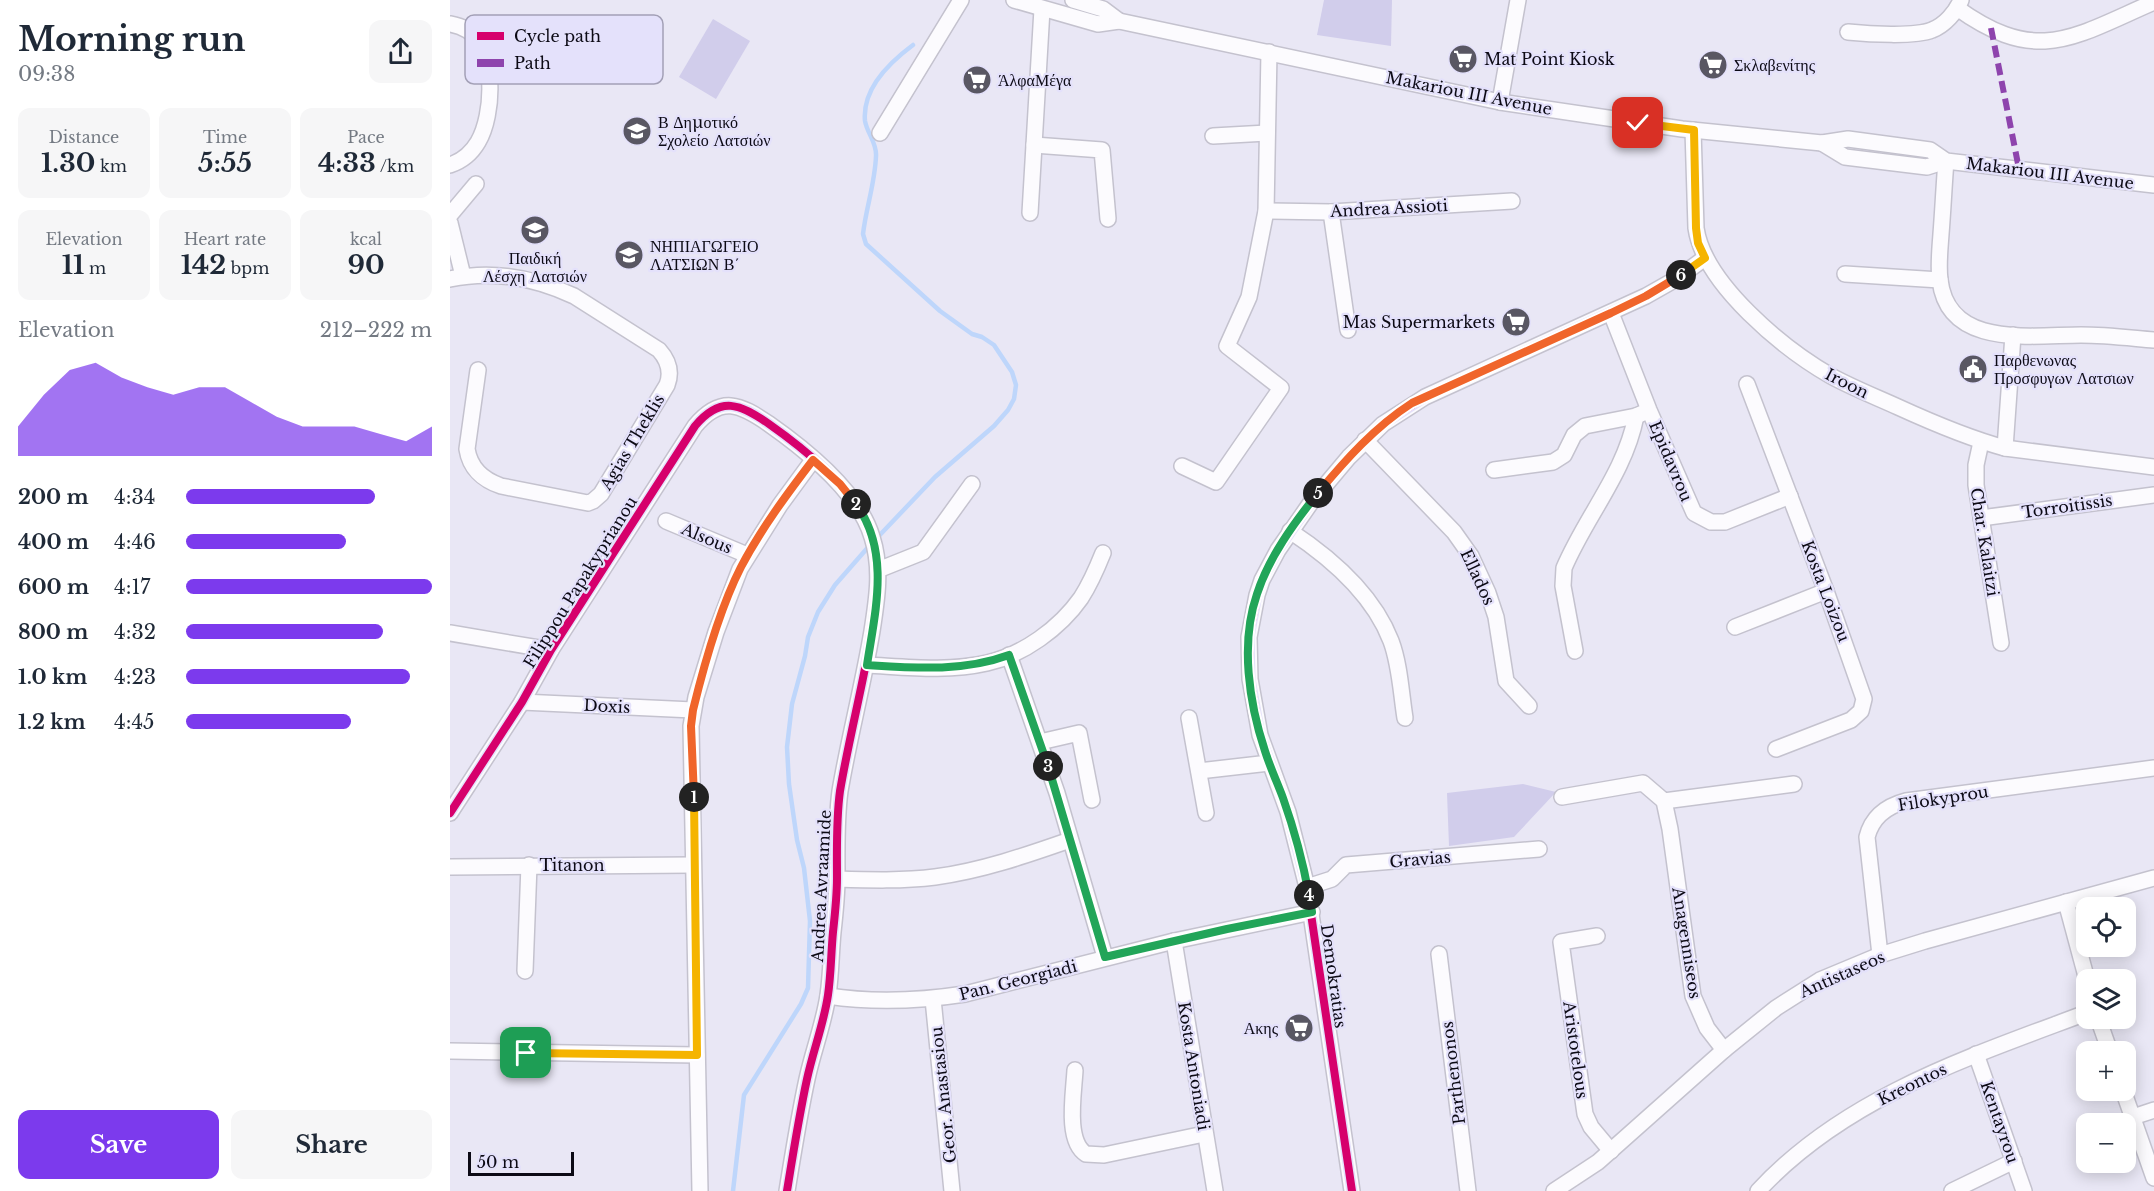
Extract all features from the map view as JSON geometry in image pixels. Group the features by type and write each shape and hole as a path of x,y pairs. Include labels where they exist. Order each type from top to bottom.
{"street":[{"path":"880,133 961,0"},
{"name":"Makariou III Avenue","path":"1014,0 1098,24 1119,21 1500,102 1694,130 1822,143 1848,139 1930,150 1946,161 2154,185"},
{"name":"Makariou III Avenue","path":"1072,0 1103,9 1119,21"},
{"path":"1500,102 1518,0"},
{"path":"1848,32 1872,34 1932,30 1949,18 1959,4 1972,18 2003,35 2024,41 2046,42 2070,38 2154,2"},
{"path":"1030,213 1042,9"},
{"path":"450,24 465,29"},
{"path":"1182,466 1216,482 1281,388 1227,346 1249,297 1266,211 1269,52"},
{"path":"450,165 469,154 481,137 488,108 490,84"},
{"name":"Iroon","path":"1694,130 1698,243 1705,258 1731,294 1791,348 1817,367 1856,389 1982,442 2005,448 2154,467"},
{"path":"1213,136 1267,133"},
{"path":"1034,145 1102,150 1108,219"},
{"path":"1946,161 1939,260 1940,280 1947,304 1965,322 1988,333 2087,335 2154,340"},
{"path":"450,215 476,184"},
{"name":"Andrea Assioti","path":"1266,211 1330,212 1512,201"},
{"path":"1330,212 1348,330"},
{"path":"450,223 457,278"},
{"name":"Demokratias","path":"1352,1191 1307,887 1285,805 1260,735 1252,694 1249,637 1257,595 1272,561 1290,531 1330,478 1365,440 1396,413 1419,400 1661,288 1705,258"},
{"name":"Agias Theklis","path":"457,278 484,274 520,278 544,284 574,296 659,350 667,360 670,373 667,385 601,494 588,503 501,486 478,473 470,461 467,449 478,370"},
{"path":"1845,274 1940,280"},
{"name":"Epidavrou","path":"1611,313 1642,413 1694,513 1711,522 1725,522 1790,496"},
{"path":"2005,448 2013,335"},
{"name":"Kosta Loizou","path":"1747,384 1826,591 1864,699 1859,715 1847,723 1776,749"},
{"name":"Filippou Papakyprianou","path":"450,813 522,702 551,650 695,426 710,411 723,405 736,406 774,428 813,460"},
{"path":"1494,470 1553,462 1564,455 1574,435 1585,426 1642,413"},
{"path":"1575,651 1563,586 1564,568 1622,461 1642,413"},
{"name":"Ellados","path":"1365,440 1454,532 1471,556 1496,617 1506,681 1529,706"},
{"name":"Char. Kalaitzi","path":"1982,442 1975,474 2001,643"},
{"path":"700,1191 693,865 694,800 691,726 693,710 724,608 747,555 813,460"},
{"name":"Andrea Avraamide","path":"787,1191 807,1079 828,996 837,879 836,844 840,792 867,665 878,570 876,550 860,509 813,460"},
{"path":"878,570 923,552 972,484"},
{"name":"Torroitissis","path":"1981,518 2154,495"},
{"name":"Alsous","path":"666,521 747,555"},
{"path":"1290,531 1315,548 1347,576 1369,603 1387,631 1397,663 1405,718"},
{"path":"867,665 915,668 956,667 986,663 1009,655 1044,635 1072,609 1086,590 1103,552"},
{"path":"1735,627 1826,591"},
{"path":"450,633 551,650"},
{"path":"1009,655 1040,742 1105,957"},
{"name":"Doxis","path":"522,702 693,710"},
{"path":"1189,718 1206,813"},
{"path":"1040,742 1079,733 1092,800"},
{"path":"1199,771 1269,763"},
{"name":"Filokyprou","path":"1880,955 1867,837 1871,825 1882,811 1906,801 2154,768"},
{"path":"1562,798 1643,783 1664,801 1794,784"},
{"name":"Anagenniseos","path":"1664,801 1670,829 1693,996 1707,1028 1724,1050"},
{"path":"837,879 904,880 937,877 985,867 1070,840"},
{"name":"Gravias","path":"1307,887 1332,879 1346,865 1539,849"},
{"path":"525,971 530,865"},
{"name":"Titanon","path":"450,867 693,865"},
{"name":"Antistaseos","path":"1554,1191 1611,1151 1724,1050 1804,988 1880,955 2154,878"},
{"path":"2066,902 2084,969"},
{"name":"Pan. Georgiadi","path":"828,996 879,1001 933,999 1025,980 1105,957 1174,941 1312,912"},
{"name":"Aristotelous","path":"1597,936 1561,942 1586,1114 1591,1127 1611,1151"},
{"name":"Kosta Antoniadi","path":"1174,941 1215,1191"},
{"name":"Parthenonos","path":"1439,954 1468,1191"},
{"name":"Geor. Anastasiou","path":"933,999 952,1191"},
{"name":"Kreontos","path":"1758,1191 1805,1147 1845,1119 1910,1084 1976,1054 2076,1017"},
{"path":"450,1052 697,1055"},
{"name":"Kentayrou","path":"1976,1054 2024,1191"},
{"path":"1075,1070 1072,1132 1076,1144 1086,1154 1097,1156 1204,1134"},
{"path":"2136,1116 2154,1110"},
{"path":"2136,1126 2154,1178"},
{"path":"1952,1191 2014,1161"}],"shaded area":[{"path":"1324,0 1392,0 1391,46 1317,35"},
{"path":"713,19 750,41 716,99 679,77"},
{"path":"1523,784 1556,792 1514,837 1449,846 1447,793"}],"waterway":[{"path":"876,539 935,477 994,426 1014,399 1016,385 1012,372 994,345 972,334 940,311 866,244 863,234 876,156 865,121 865,109 879,77 913,45"},
{"path":"733,1191 744,1095 801,1004 808,988 810,921 804,868 797,840 789,784 787,747 792,704 808,637 818,612 835,585 870,545"}],"marked path":[{"path":"1991,28 2019,169"}],"cycle path":[{"path":"1352,1191 1307,887 1288,812 1260,735 1250,679 1249,637 1262,580 1278,550 1312,501 1349,457 1383,424 1425,397 1646,296 1676,279 1705,258"},
{"path":"450,813 522,702 551,650 695,426 704,416 722,406 731,406 749,412 799,446 843,489 856,504 872,537 877,560 877,595 840,791 837,824 837,885 828,995 807,1079 787,1191"}],"place":[{"name":"Mat Point Kiosk","path":"1463,59"},
{"name":"Σκλαβενίτης","path":"1713,65"},
{"name":"ΆλφαΜέγα","path":"977,80"},
{"name":"Β Δημοτικό Σχολείο Λατσιών","path":"637,131"},
{"name":"Παιδική Λέσχη Λατσιών","path":"535,230"},
{"name":"ΝΗΠΙΑΓΩΓΕΙΟ ΛΑΤΣΙΩΝ Β΄","path":"629,255"},
{"name":"Mas Supermarkets","path":"1516,322"},
{"name":"Παρθενωνας Προσφυγων Λατσιων","path":"1973,369"},
{"name":"Ακης","path":"1299,1028"}],"route":[{"path":"526,1053 697,1055 691,726 693,710 716,632 740,569 759,536 813,460 840,484 855,502 865,518 872,537 878,560 878,581 867,665 915,668 956,667 986,663 1009,655 1057,793 1105,957 1312,912 1293,831 1264,749 1252,694 1249,637 1257,595 1278,550 1312,501 1365,440 1396,413 1448,386 1646,296 1676,279 1705,258 1698,243 1696,228 1694,130 1638,123"}]}
